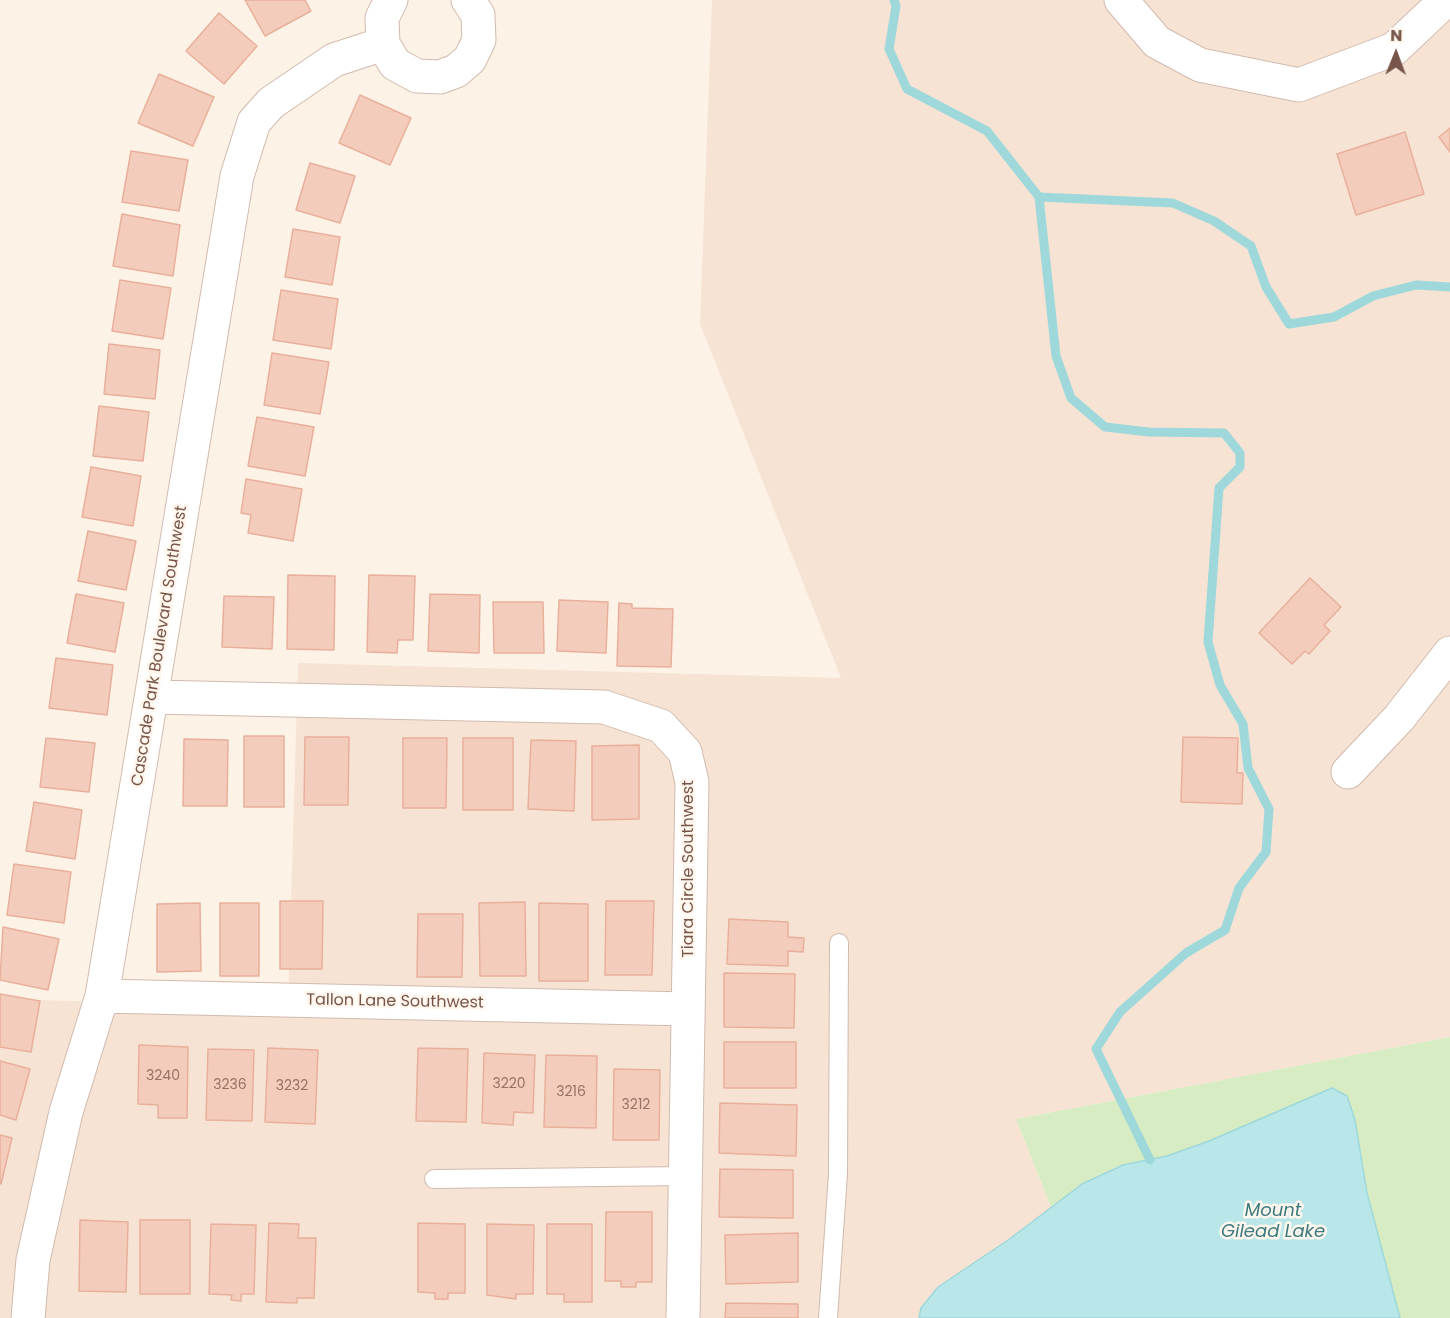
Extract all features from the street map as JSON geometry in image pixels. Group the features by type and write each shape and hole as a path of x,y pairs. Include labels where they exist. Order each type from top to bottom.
{"street":[{"path":"391,0 382,18 383,44 395,64 417,76 441,77 456,71 470,58 479,40 478,15 472,2"},
{"path":"1121,0 1157,42 1200,65 1299,85 1394,49 1446,0"},
{"name":"Cascade Park Boulevard Southwest","path":"28,1318 33,1260 64,1123 102,996 237,176 254,122 270,103 334,60 383,44"},
{"path":"1348,772 1398,718 1450,653"},
{"name":"Tiara Circle Southwest","path":"153,697 604,706 661,726 685,752 692,782 683,1318"},
{"name":"Tallon Lane Southwest","path":"102,996 688,1009"}],"lane":[{"path":"828,1318 838,1174 839,943"},
{"path":"434,1179 686,1176"}],"shaded area":[{"path":"712,0 1450,0 1450,1037 1016,1119 1095,1318 0,1318 0,999 288,1007 298,663 841,678 700,324"}],"green space":[{"path":"1450,1037 1450,1318 1095,1318 1016,1119"}],"water":[{"name":"Mount Gilead Lake","path":"1332,1088 1347,1096 1355,1120 1367,1193 1400,1318 919,1318 921,1308 938,1287 1011,1238 1082,1184 1123,1165 1167,1156 1209,1141"}],"building":[{"path":"245,0 305,0 311,11 265,36"},
{"path":"219,13 257,46 224,84 186,51"},
{"path":"159,74 214,97 193,146 138,123"},
{"path":"360,95 411,118 390,165 339,143"},
{"path":"1450,128 1450,152 1439,137"},
{"path":"1405,132 1424,194 1356,215 1337,154"},
{"path":"131,151 188,160 179,211 122,202"},
{"path":"310,163 355,176 340,223 296,210"},
{"path":"122,214 180,225 173,276 113,266"},
{"path":"293,229 340,237 332,285 285,277"},
{"path":"120,280 171,288 163,339 112,331"},
{"path":"281,290 338,299 331,349 273,340"},
{"path":"109,344 160,350 155,399 104,394"},
{"path":"272,353 329,362 320,414 264,405"},
{"path":"99,406 149,412 143,461 93,456"},
{"path":"257,417 314,427 305,476 248,466"},
{"path":"91,467 141,476 133,526 82,517"},
{"path":"246,479 302,489 293,541 248,533 251,515 241,513"},
{"path":"88,531 136,541 126,590 78,581"},
{"path":"288,575 335,576 334,650 287,649"},
{"path":"369,575 415,576 413,640 398,640 397,653 367,652"},
{"path":"1310,578 1341,607 1324,625 1330,631 1309,654 1305,651 1292,664 1259,633"},
{"path":"76,594 124,603 115,652 67,643"},
{"path":"430,594 480,595 479,653 428,651"},
{"path":"224,596 274,597 272,649 222,647"},
{"path":"559,600 608,602 606,653 557,651"},
{"path":"493,602 543,602 544,653 494,653"},
{"path":"619,603 632,604 632,608 673,609 671,667 617,666"},
{"path":"56,658 113,665 107,715 49,708"},
{"path":"244,736 284,736 284,807 244,807"},
{"path":"305,737 349,737 348,805 304,805"},
{"path":"1183,737 1238,738 1237,773 1243,773 1242,804 1181,802"},
{"path":"46,738 95,743 89,792 40,787"},
{"path":"403,738 447,738 446,808 403,808"},
{"path":"463,738 513,738 513,810 463,810"},
{"path":"184,739 228,740 227,806 183,806"},
{"path":"531,740 576,741 574,811 528,809"},
{"path":"639,745 639,819 592,820 592,746"},
{"path":"34,802 82,810 75,859 26,851"},
{"path":"14,864 71,872 64,923 7,915"},
{"path":"280,901 323,901 322,969 280,969"},
{"path":"606,901 654,901 652,975 605,975"},
{"path":"525,902 526,976 480,976 479,903"},
{"path":"200,903 201,971 157,972 157,904"},
{"path":"220,903 259,903 259,976 220,976"},
{"path":"539,903 588,904 588,981 539,981"},
{"path":"418,914 463,914 462,977 417,977"},
{"path":"729,919 788,922 788,937 804,938 803,952 788,951 788,966 727,964"},
{"path":"3,927 59,939 48,990 0,980"},
{"path":"724,973 795,974 794,1028 724,1027"},
{"path":"0,994 40,1001 31,1052 0,1047"},
{"path":"724,1042 796,1042 796,1088 724,1088"},
{"path":"139,1045 188,1047 187,1118 158,1118 158,1105 138,1104"},
{"path":"268,1048 318,1050 315,1124 265,1122"},
{"path":"418,1048 468,1049 466,1122 416,1121"},
{"path":"208,1049 254,1050 252,1121 206,1120"},
{"path":"484,1053 535,1055 533,1113 514,1112 513,1125 482,1123"},
{"path":"546,1055 597,1056 596,1128 544,1127"},
{"path":"0,1061 30,1069 16,1120 0,1115"},
{"path":"614,1069 660,1070 659,1140 613,1140"},
{"path":"720,1103 797,1105 796,1156 719,1153"},
{"path":"0,1135 12,1138 1,1184 0,1183"},
{"path":"720,1169 793,1170 793,1218 719,1217"},
{"path":"606,1212 652,1212 652,1282 636,1282 636,1287 621,1287 621,1281 605,1281"},
{"path":"80,1220 128,1222 126,1292 79,1291"},
{"path":"140,1220 190,1220 190,1294 140,1294"},
{"path":"269,1223 299,1224 298,1238 316,1238 314,1298 297,1298 297,1303 266,1302"},
{"path":"418,1223 465,1224 465,1293 448,1293 448,1299 435,1299 435,1293 418,1292"},
{"path":"211,1224 256,1225 254,1294 241,1294 241,1301 231,1300 232,1295 209,1294"},
{"path":"487,1224 534,1225 533,1294 516,1294 516,1299 487,1295"},
{"path":"547,1224 592,1224 592,1302 564,1302 564,1294 547,1294"},
{"path":"798,1233 798,1282 726,1284 725,1235"},
{"path":"726,1303 798,1304 798,1318 725,1318"}],"waterway":[{"path":"894,0 896,6 889,49 907,89 987,131 1039,197 1056,356 1071,398 1105,427 1149,432 1224,433 1240,453 1240,467 1219,488 1208,642 1220,685 1243,724 1248,768 1269,809 1266,852 1239,888 1225,930 1186,953 1120,1012 1096,1049 1150,1160"},
{"path":"1039,197 1173,203 1214,221 1251,246 1266,287 1289,324 1334,317 1373,296 1416,285 1450,287"}]}
